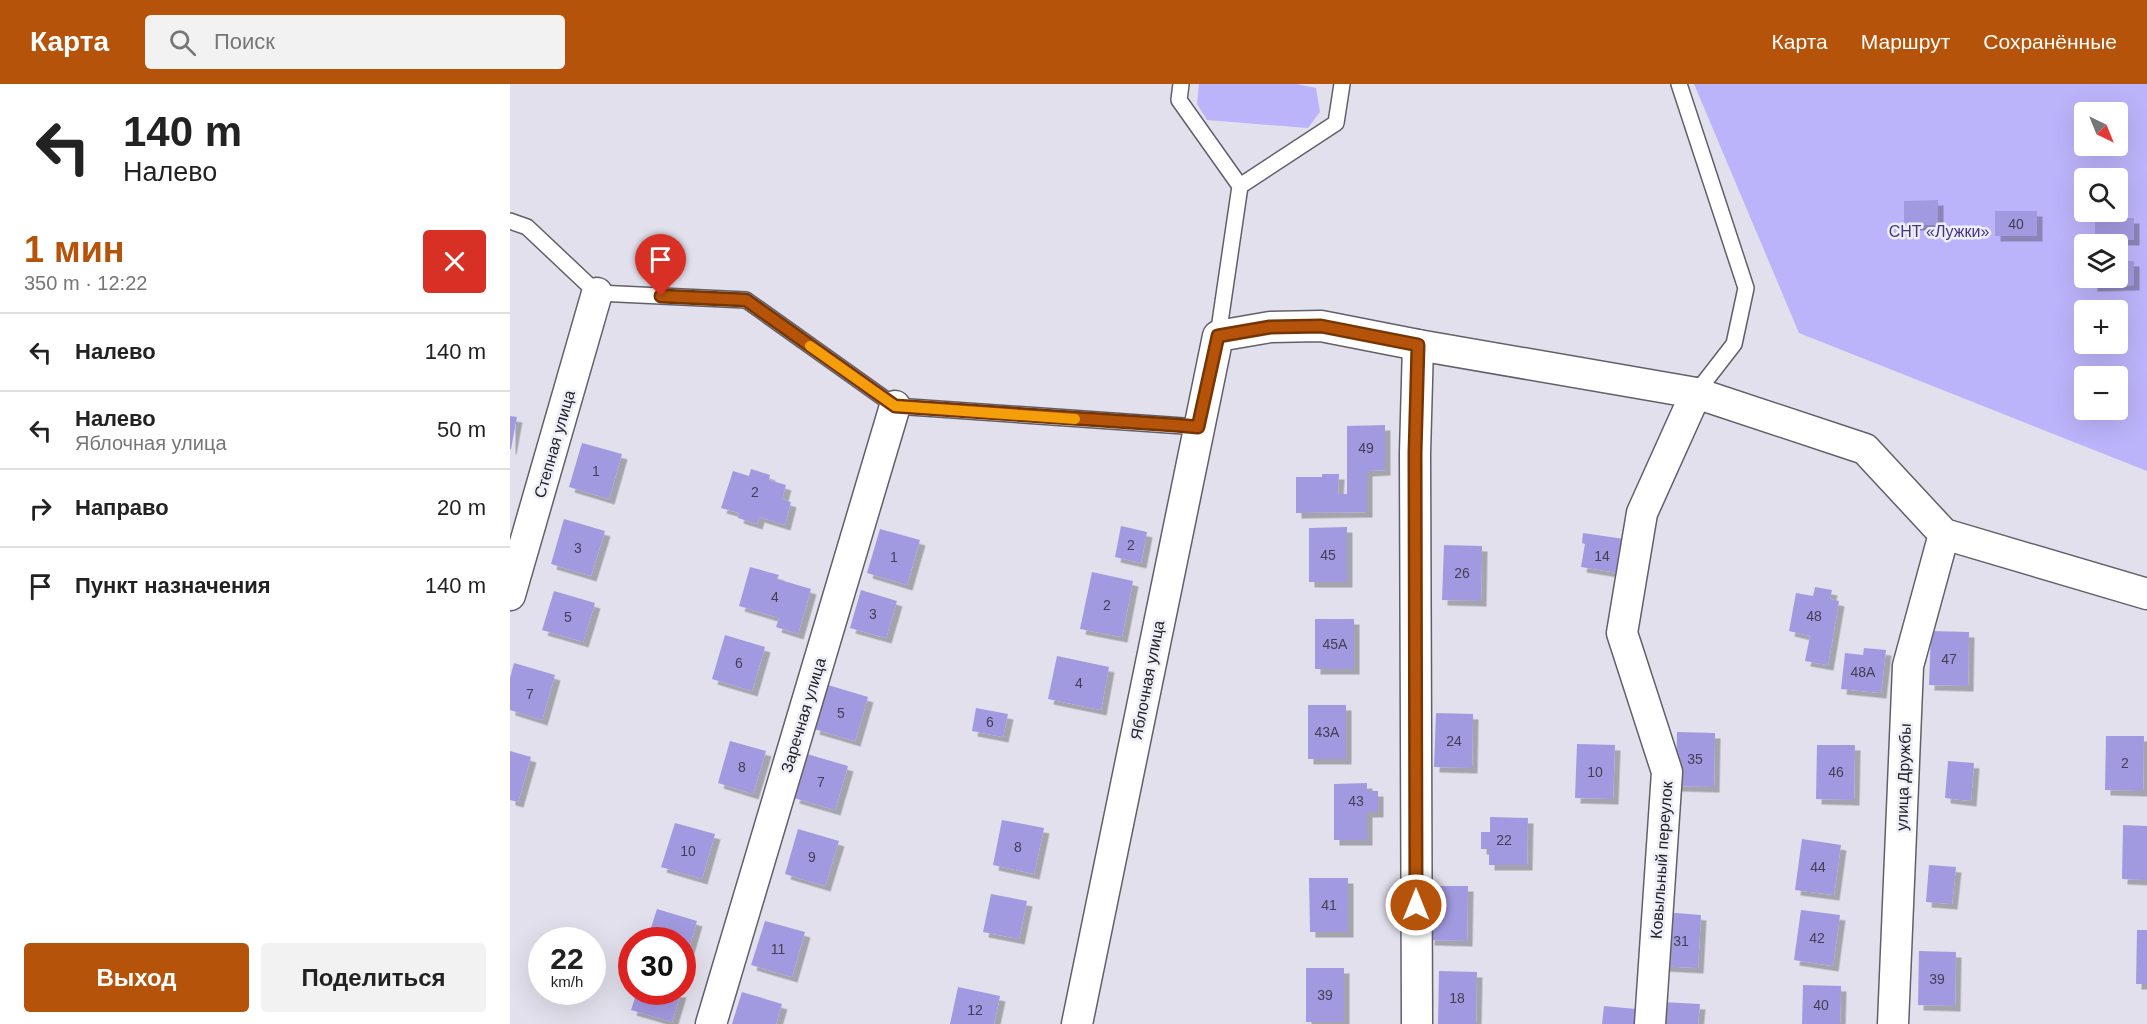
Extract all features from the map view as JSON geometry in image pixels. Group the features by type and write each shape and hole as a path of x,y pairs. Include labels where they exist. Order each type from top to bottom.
{"street":[{"name":"Степная улица","path":"510,595 597,294"},
{"path":"1218,336 1270,327 1321,326 1696,393 1865,449 1944,534 2147,594"},
{"name":"Яблочная улица","path":"1077,1024 1218,336"},
{"path":"1417,1024 1415,453 1418,345"},
{"name":"Ковыльный переулок","path":"1650,1024 1667,772 1622,633 1642,513 1696,393"},
{"name":"Заречная улица","path":"711,1024 895,406"},
{"name":"улица Дружбы","path":"1893,1024 1908,666 1944,534"}],"lane":[{"path":"1181,84 1179,100 1240,186 1218,336"},
{"path":"1240,186 1336,123 1342,84"},
{"path":"1678,84 1746,288 1734,344 1696,393"},
{"path":"510,221 527,227 597,294 746,300 895,406 1198,427"}],"green space":[{"path":"1199,84 1296,84 1316,88 1320,112 1308,128 1207,120 1197,104"},
{"name":"СНТ «Лужки»","path":"1694,84 2147,84 2147,471 1799,333"}],"building":[{"path":"1938,200 1938,225 1904,225 1904,201"},
{"path":"1995,211 2037,211 2037,236 1995,236"},
{"path":"2128,218 2134,218 2134,240 2128,240 2128,234 2095,234 2095,222 2128,222"},
{"path":"2128,261 2134,261 2134,285 2128,285"},
{"path":"510,416 517,417 511,449 510,449"},
{"path":"1385,425 1385,470 1367,471 1367,512 1296,513 1296,477 1322,477 1322,474 1339,474 1338,494 1347,494 1347,426"},
{"path":"582,443 622,454 609,499 569,487"},
{"path":"751,469 770,475 769,480 786,485 782,499 791,502 785,525 759,517 757,524 738,518 739,513 721,508 733,471 749,476"},
{"path":"564,519 605,531 591,576 551,564"},
{"path":"1121,526 1147,532 1141,563 1115,557"},
{"path":"1347,527 1347,582 1309,582 1309,528"},
{"path":"880,529 920,540 907,585 867,573"},
{"path":"1583,533 1624,539 1619,573 1581,567 1585,544 1582,543"},
{"path":"1444,545 1482,546 1481,601 1442,600"},
{"path":"750,567 779,575 777,579 811,589 798,634 776,627 779,618 739,606"},
{"path":"1092,572 1133,581 1122,637 1080,629"},
{"path":"1815,587 1832,590 1830,599 1839,601 1828,665 1805,661 1810,636 1789,631 1796,593 1813,596"},
{"path":"861,590 897,601 886,638 850,628"},
{"path":"554,591 595,603 583,642 542,630"},
{"path":"1315,619 1354,619 1354,669 1315,669"},
{"path":"1931,631 1969,632 1968,686 1929,685"},
{"path":"725,635 765,647 752,691 712,679"},
{"path":"1864,648 1886,650 1881,693 1841,689 1845,653 1863,655"},
{"path":"1057,656 1109,667 1101,710 1048,699"},
{"path":"514,663 555,675 542,720 510,710 510,678"},
{"path":"828,685 868,697 855,741 814,729"},
{"path":"1308,705 1346,705 1346,759 1308,759"},
{"path":"976,708 1008,714 1003,737 972,731"},
{"path":"1436,713 1473,714 1472,768 1434,767"},
{"path":"1677,732 1715,733 1714,787 1676,786"},
{"path":"2106,736 2144,736 2143,791 2105,790"},
{"path":"730,741 766,751 753,794 718,783"},
{"path":"1577,744 1615,745 1613,799 1575,798"},
{"path":"1817,745 1855,745 1854,800 1816,799"},
{"path":"510,751 531,757 518,802 510,800"},
{"path":"807,754 848,766 835,810 794,798"},
{"path":"1948,761 1974,763 1971,801 1945,798"},
{"path":"1367,783 1367,791 1378,791 1378,812 1367,812 1367,840 1334,840 1334,784"},
{"path":"1490,817 1528,818 1527,865 1489,865 1489,849 1481,849 1481,832 1490,832"},
{"path":"1002,820 1044,828 1034,874 993,865"},
{"path":"675,823 715,834 702,879 661,867"},
{"path":"2123,825 2147,826 2147,880 2122,879"},
{"path":"798,829 839,841 825,886 785,874"},
{"path":"1802,839 1841,845 1834,895 1795,890"},
{"path":"1929,865 1956,867 1952,904 1926,902"},
{"path":"1309,878 1348,878 1348,932 1310,932"},
{"path":"1430,886 1468,886 1467,941 1429,940"},
{"path":"991,894 1027,901 1019,939 983,932"},
{"path":"657,909 697,921 695,927 651,927"},
{"path":"1801,910 1840,915 1833,966 1794,960"},
{"path":"1663,912 1701,915 1698,968 1660,966"},
{"path":"765,921 805,932 792,977 751,965"},
{"path":"2137,930 2147,930 2147,984 2136,984"},
{"path":"1919,951 1956,952 1955,1006 1918,1005"},
{"path":"1306,968 1344,968 1344,1022 1306,1022"},
{"path":"1439,971 1477,972 1476,1024 1438,1024"},
{"path":"1803,985 1841,986 1840,1024 1802,1024"},
{"path":"958,987 1000,996 994,1024 950,1024"},
{"path":"742,992 782,1004 776,1024 732,1024"},
{"path":"1662,1002 1700,1004 1698,1024 1660,1024"},
{"path":"633,1005 677,1005 672,1022 631,1010"},
{"path":"1604,1006 1636,1009 1634,1024 1602,1024"}],"slow traffic":[{"path":"810,346 895,406 1075,419"}],"route":[{"path":"661,296 746,300 895,406 1198,427 1218,336 1270,327 1321,326 1418,345 1415,453 1416,905"}]}
